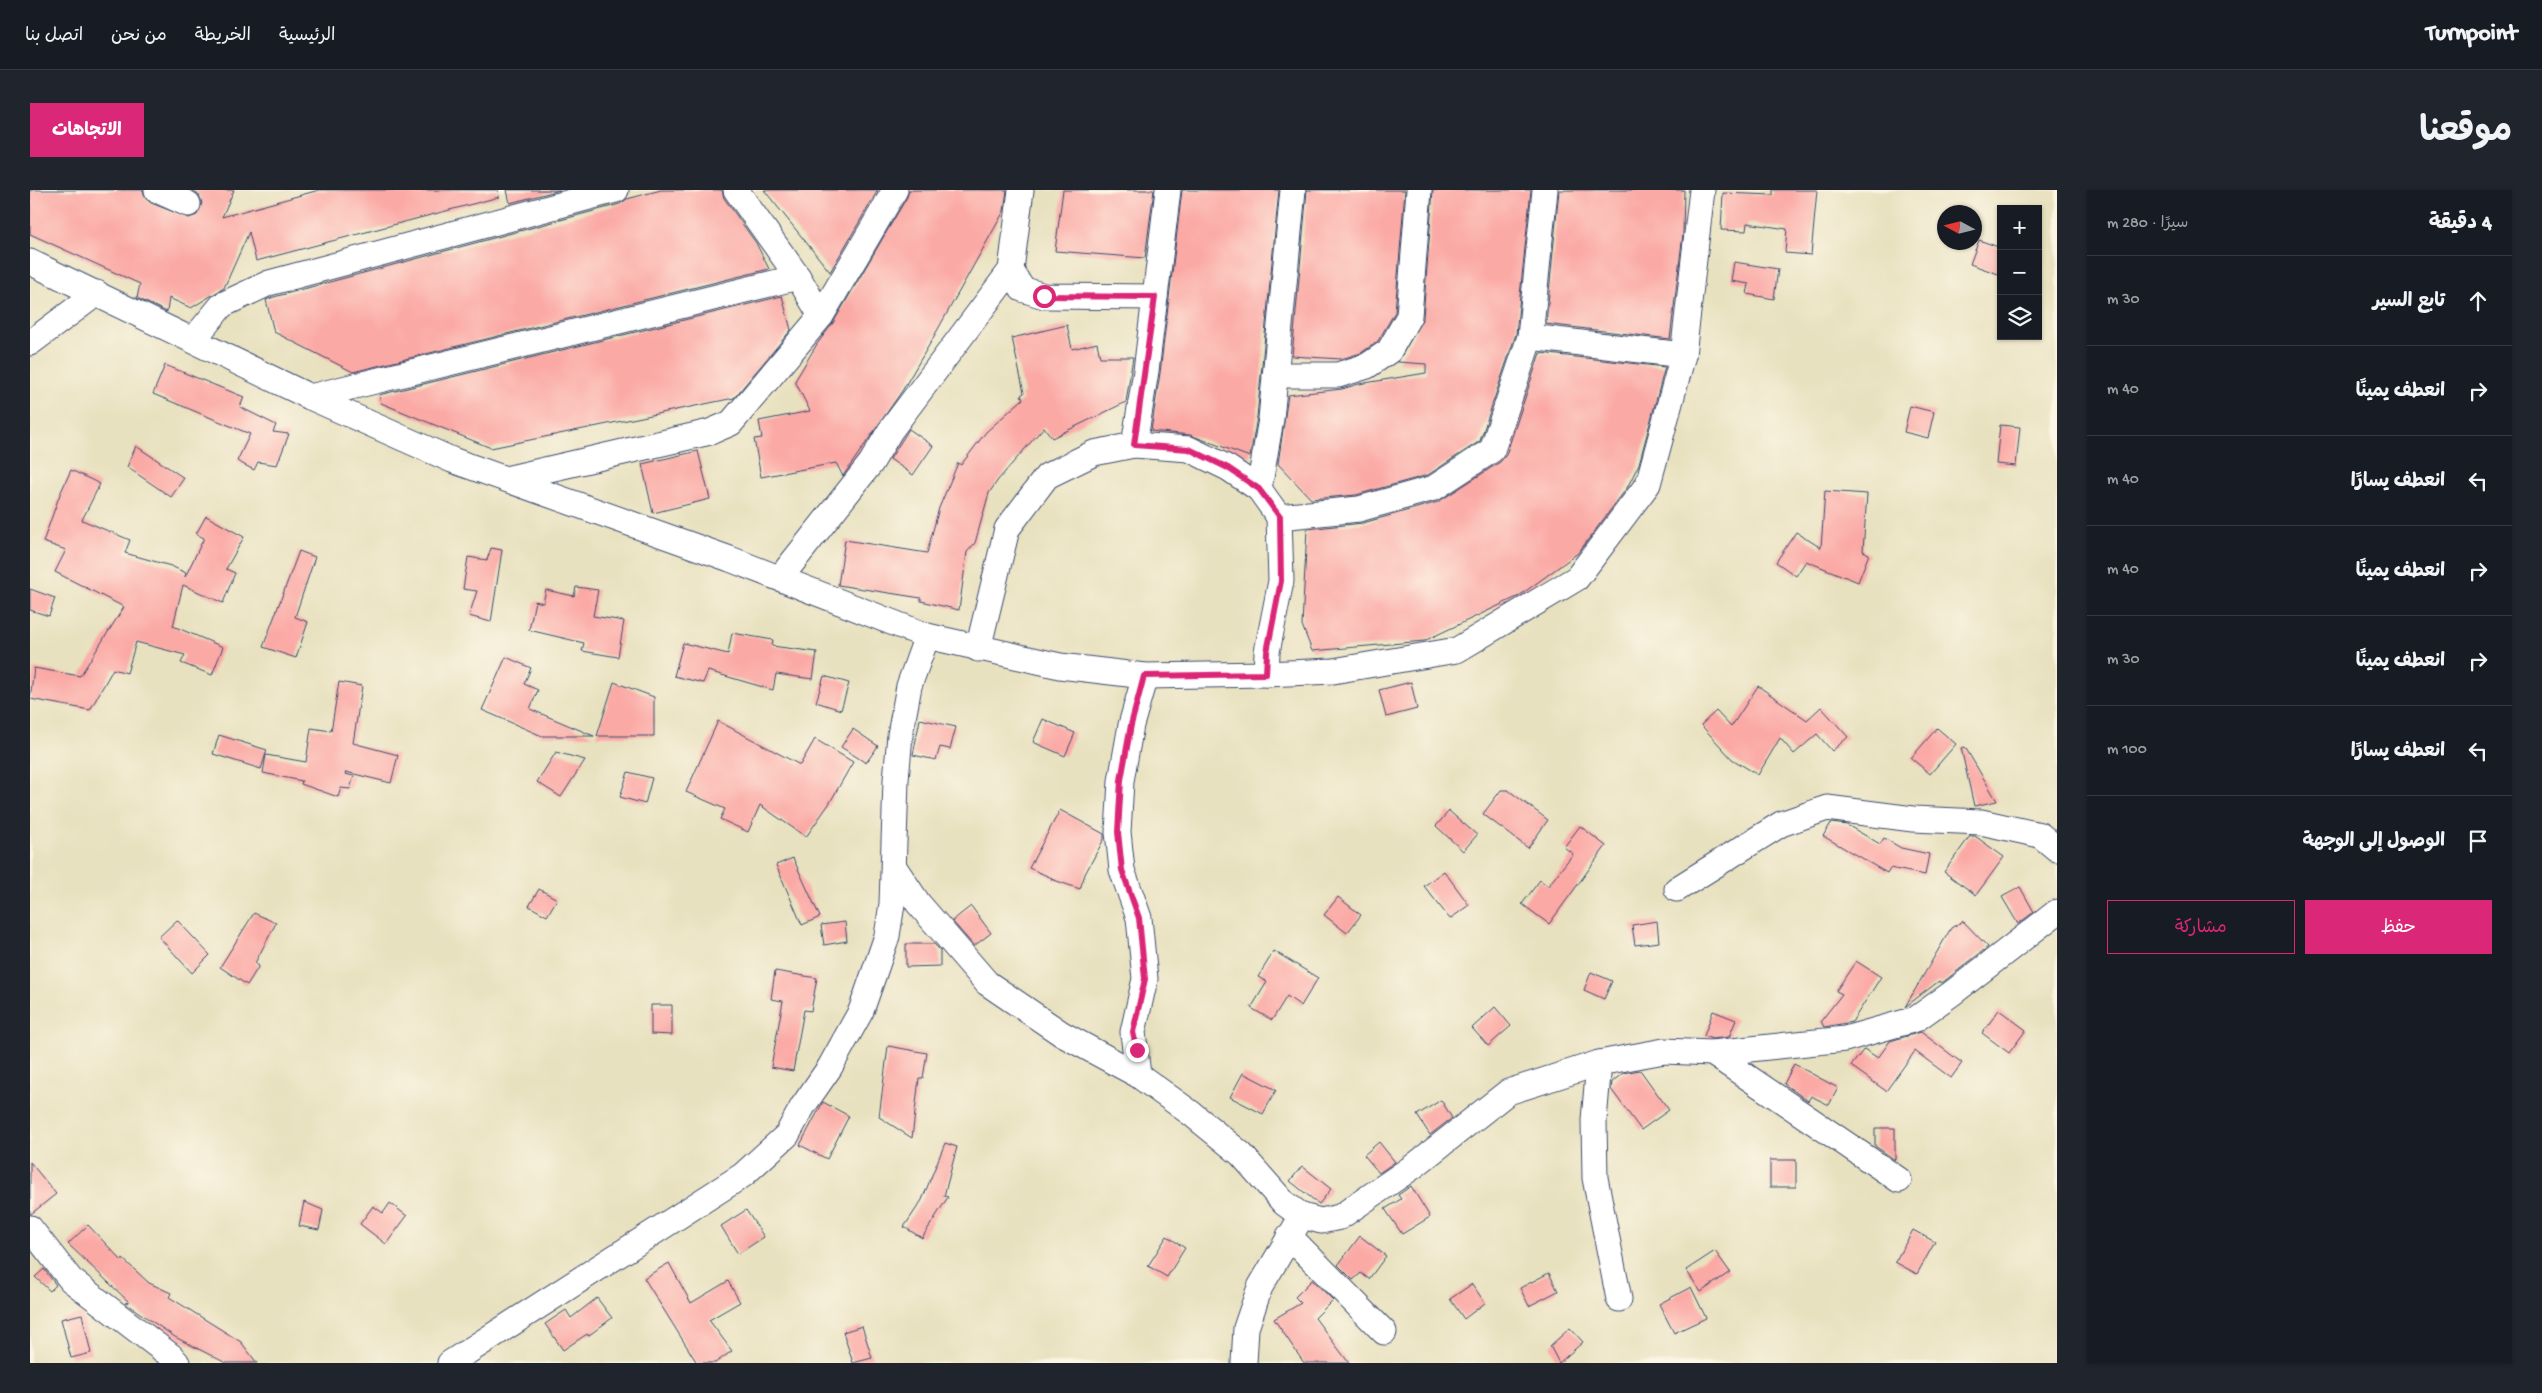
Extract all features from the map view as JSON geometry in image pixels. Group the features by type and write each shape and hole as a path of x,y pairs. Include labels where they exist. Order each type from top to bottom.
{"street":[{"path":"157,190 188,204"},
{"path":"194,339 222,304 269,283 616,190"},
{"path":"736,190 798,277 821,316"},
{"path":"506,479 710,432 731,423 821,316 895,190"},
{"path":"780,578 871,463 890,431 1011,270 1021,190"},
{"path":"1134,445 1168,190"},
{"path":"1259,489 1271,419 1293,190"},
{"path":"1275,375 1338,374 1366,366 1389,350 1409,316 1419,190"},
{"path":"1280,517 1359,509 1434,488 1492,450 1530,337 1545,190"},
{"path":"30,262 97,292 310,397 452,460 780,578 927,636 1060,666 1144,676 1266,674 1333,671 1457,650 1577,578 1648,484 1683,355 1702,190"},
{"path":"1011,270 1022,289 1044,296 1155,297"},
{"path":"310,397 798,277"},
{"path":"30,343 97,292"},
{"path":"1530,337 1683,355"},
{"path":"978,648 1007,529 1047,476 1094,453 1134,445 1189,449 1228,468 1259,489 1280,517 1281,581 1267,652 1266,674"},
{"path":"450,1363 743,1175 787,1135 803,1106 830,1067 861,1011 887,936 892,904 896,780 900,735 909,686 927,636"},
{"path":"1138,1075 1133,1032 1145,979 1139,918 1122,870 1118,832 1121,780 1131,725 1144,676"},
{"path":"1676,889 1781,824 1827,808 1913,819 1981,822 2040,835 2057,849"},
{"path":"894,867 918,903 987,983 1062,1034 1138,1075 1192,1114 1241,1154 1284,1203 1295,1226 1384,1332"},
{"path":"1295,1226 1340,1217 1414,1166 1508,1092 1599,1063 1664,1050 1712,1053 1845,1039 1916,1019 1952,994 2057,912"},
{"path":"1712,1053 1899,1180"},
{"path":"1599,1063 1594,1120 1595,1178 1619,1299"},
{"path":"1244,1363 1246,1328 1260,1287 1295,1226"},
{"path":"30,1228 71,1280 171,1356 177,1363"}],"building":[{"path":"30,190 143,190 145,198 151,203 189,218 197,215 202,203 199,195 192,190 234,190 222,217 319,190 498,190 499,197 256,261 249,232 224,288 191,308 169,298 167,312 137,298 140,284 30,234"},
{"path":"507,190 560,190 510,203"},
{"path":"661,190 722,190 724,198 756,243 769,269 353,372 274,332 266,300 274,297 620,204 627,199"},
{"path":"764,190 878,190 830,272"},
{"path":"909,190 1007,190 1004,211 928,347 902,391 843,476 836,463 761,477 754,439 762,438 759,421 810,411 795,381 817,344 833,323 907,197"},
{"path":"1063,190 1154,190 1145,258 1055,251"},
{"path":"1182,190 1279,190 1257,417 1250,457 1190,435 1151,431 1160,373"},
{"path":"1307,190 1405,190 1395,312 1378,341 1361,353 1341,359 1292,356"},
{"path":"1433,190 1531,190 1516,334 1480,441 1428,475 1356,495 1311,499 1278,464 1288,395 1342,389 1359,384 1426,373 1426,364 1398,362 1423,318"},
{"path":"1559,190 1684,190 1683,234 1670,339 1546,324"},
{"path":"1773,190 1817,190 1811,255 1785,253 1787,229 1747,223 1746,231 1721,230 1723,193 1773,195"},
{"path":"1982,241 1997,247 1997,274 1970,264 1975,250 1982,250"},
{"path":"1734,262 1778,269 1774,299 1747,294 1749,284 1731,281"},
{"path":"782,296 791,330 734,398 491,448 381,403 379,395"},
{"path":"1067,325 1072,349 1097,343 1100,357 1133,357 1126,402 1052,438 1044,427 998,480 989,493 975,543 967,552 959,610 921,601 921,598 838,585 845,540 927,553 939,508 958,463 961,465 986,432 1023,399 1021,395 1024,393 1012,338"},
{"path":"1540,353 1665,367 1639,464 1627,488 1578,553 1519,596 1424,641 1312,651 1302,625 1307,529 1363,523 1438,502 1500,462 1506,455"},
{"path":"165,365 244,397 240,407 276,425 273,432 289,434 277,465 258,462 254,470 237,461 250,434 153,394"},
{"path":"1910,406 1934,412 1928,438 1904,432"},
{"path":"2000,425 2020,427 2016,466 1996,464"},
{"path":"909,429 933,446 913,475 890,459"},
{"path":"136,446 184,478 171,497 127,467"},
{"path":"698,451 710,499 653,513 642,464"},
{"path":"71,470 100,484 82,520 130,540 125,553 171,566 186,573 185,577 204,538 196,534 206,516 244,537 226,569 235,573 223,603 183,585 173,626 223,647 212,675 181,663 185,655 136,642 127,673 113,669 90,710 30,699 34,668 80,676 124,607 55,572 66,550 43,542 60,494"},
{"path":"1825,491 1867,494 1863,551 1869,554 1858,582 1806,561 1796,576 1776,562 1796,532 1821,548"},
{"path":"491,548 502,550 491,622 469,616 477,591 463,589 468,557 487,560"},
{"path":"299,551 315,557 295,617 308,622 296,658 263,647"},
{"path":"576,587 598,590 593,616 624,621 618,657 582,651 584,643 529,630 535,601 543,603 546,590 574,596"},
{"path":"30,589 55,598 49,616 30,610"},
{"path":"732,633 773,640 772,646 817,652 813,679 776,674 773,690 708,671 703,683 674,676 683,643 728,654"},
{"path":"506,657 531,668 524,684 538,690 530,709 594,736 542,736 482,710"},
{"path":"824,676 849,683 841,710 816,702"},
{"path":"339,682 362,686 353,743 398,755 391,783 346,772 345,774 354,776 350,789 341,788 338,797 301,784 302,781 263,773 266,755 306,762 311,728 331,731"},
{"path":"614,682 654,697 654,736 597,736"},
{"path":"1411,682 1417,709 1386,717 1379,690"},
{"path":"1758,686 1807,720 1821,707 1848,737 1832,751 1817,734 1794,754 1780,738 1758,775 1732,759 1701,725 1716,711 1731,727"},
{"path":"920,719 956,727 950,749 940,747 936,760 913,755"},
{"path":"1043,719 1075,733 1065,756 1033,742"},
{"path":"718,721 800,765 815,739 853,762 829,804 806,837 760,805 748,832 720,819 725,809 686,792"},
{"path":"1937,728 1956,744 1930,774 1911,758"},
{"path":"853,729 878,746 866,763 841,747"},
{"path":"219,735 267,750 261,769 213,754"},
{"path":"1965,747 1997,801 1974,806 1961,748"},
{"path":"556,752 585,760 561,797 537,782"},
{"path":"628,772 652,778 645,804 620,797"},
{"path":"1501,790 1508,790 1548,820 1528,848 1483,814"},
{"path":"1060,810 1104,834 1104,839 1085,874 1080,889 1051,879 1029,868"},
{"path":"1449,811 1477,835 1463,851 1436,826"},
{"path":"1831,823 1847,825 1880,844 1884,838 1901,848 1929,854 1925,875 1890,868 1887,873 1823,836"},
{"path":"1580,826 1606,846 1549,924 1522,904 1540,880 1548,886 1573,854 1564,847"},
{"path":"1970,836 1975,836 2004,857 1976,895 1944,872"},
{"path":"793,858 820,917 802,925 776,865"},
{"path":"1444,871 1469,905 1450,919 1424,886"},
{"path":"2020,887 2034,912 2018,924 2002,897"},
{"path":"539,889 557,899 547,916 529,906"},
{"path":"1338,897 1361,915 1347,933 1324,915"},
{"path":"971,906 991,933 974,946 952,921"},
{"path":"254,913 276,923 255,963 259,966 247,985 220,967"},
{"path":"177,920 210,955 192,973 159,937"},
{"path":"1657,921 1659,942 1635,945 1632,925"},
{"path":"1963,921 1988,947 1942,983 1939,981 1905,1007 1951,928"},
{"path":"845,922 847,941 824,945 821,925"},
{"path":"906,944 934,944 940,950 940,966 906,967"},
{"path":"1274,951 1318,978 1301,1006 1287,996 1272,1020 1251,1008 1267,982 1258,977"},
{"path":"1856,961 1881,977 1852,1022 1824,1027 1821,1021 1842,994 1836,991"},
{"path":"775,971 817,978 811,1011 804,1010 793,1071 771,1067 783,1001 771,999"},
{"path":"1591,972 1612,981 1604,999 1584,990"},
{"path":"651,1005 672,1005 672,1035 651,1034"},
{"path":"1495,1007 1511,1026 1488,1046 1472,1028"},
{"path":"1999,1010 2026,1030 2009,1053 1982,1033"},
{"path":"1713,1011 1736,1020 1729,1037 1712,1039 1704,1036"},
{"path":"1921,1032 1962,1063 1951,1078 1915,1051 1886,1091 1851,1066 1864,1049 1878,1058 1890,1041"},
{"path":"888,1046 927,1053 923,1078 919,1078 912,1138 879,1117"},
{"path":"1794,1064 1838,1088 1829,1105 1811,1096 1808,1101 1784,1084"},
{"path":"1640,1070 1669,1110 1641,1130 1611,1089 1612,1082 1623,1073"},
{"path":"1243,1073 1276,1090 1263,1114 1230,1097"},
{"path":"1441,1100 1452,1118 1430,1135 1417,1115"},
{"path":"823,1102 849,1116 827,1159 800,1145"},
{"path":"1875,1128 1895,1128 1895,1160 1875,1146"},
{"path":"1379,1142 1395,1162 1379,1173 1364,1155"},
{"path":"945,1143 957,1147 944,1196 948,1197 922,1238 904,1227 922,1200"},
{"path":"1770,1160 1796,1160 1796,1187 1770,1187"},
{"path":"30,1162 56,1194 31,1214 30,1214"},
{"path":"1302,1166 1331,1189 1319,1204 1290,1181"},
{"path":"1411,1186 1430,1217 1402,1234 1385,1209 1401,1199 1398,1195"},
{"path":"304,1202 323,1210 319,1230 299,1226"},
{"path":"390,1203 407,1216 386,1244 360,1224 373,1206 383,1213"},
{"path":"746,1210 764,1237 738,1254 721,1226"},
{"path":"88,1225 122,1261 123,1259 149,1283 171,1293 169,1297 241,1342 257,1363 226,1363 175,1337 125,1303 129,1302 68,1244"},
{"path":"1913,1230 1935,1242 1917,1274 1895,1262"},
{"path":"1167,1236 1185,1248 1167,1277 1148,1266"},
{"path":"1360,1236 1386,1256 1369,1279 1361,1273 1353,1280 1338,1265"},
{"path":"1715,1251 1730,1272 1701,1292 1686,1270"},
{"path":"669,1263 691,1303 728,1281 740,1302 709,1320 732,1351 715,1363 697,1363 644,1278"},
{"path":"44,1269 56,1285 50,1291 35,1277"},
{"path":"1549,1273 1558,1291 1529,1306 1520,1288"},
{"path":"1312,1280 1333,1300 1315,1318 1349,1363 1304,1363 1274,1319 1301,1303 1295,1297"},
{"path":"1472,1284 1485,1303 1464,1319 1450,1299"},
{"path":"1691,1287 1706,1318 1674,1333 1659,1304"},
{"path":"597,1298 612,1318 588,1336 587,1334 563,1350 545,1324 566,1310 571,1318"},
{"path":"82,1314 91,1353 71,1358 61,1319"},
{"path":"862,1326 872,1358 853,1363 843,1332"},
{"path":"1570,1328 1583,1342 1559,1363 1550,1346"}],"route":[{"path":"1044,296 1155,297 1134,445 1189,449 1228,468 1259,489 1280,517 1281,581 1267,652 1266,674 1144,676 1131,725 1121,780 1118,832 1122,870 1139,918 1145,979 1133,1032 1137,1050"}]}
